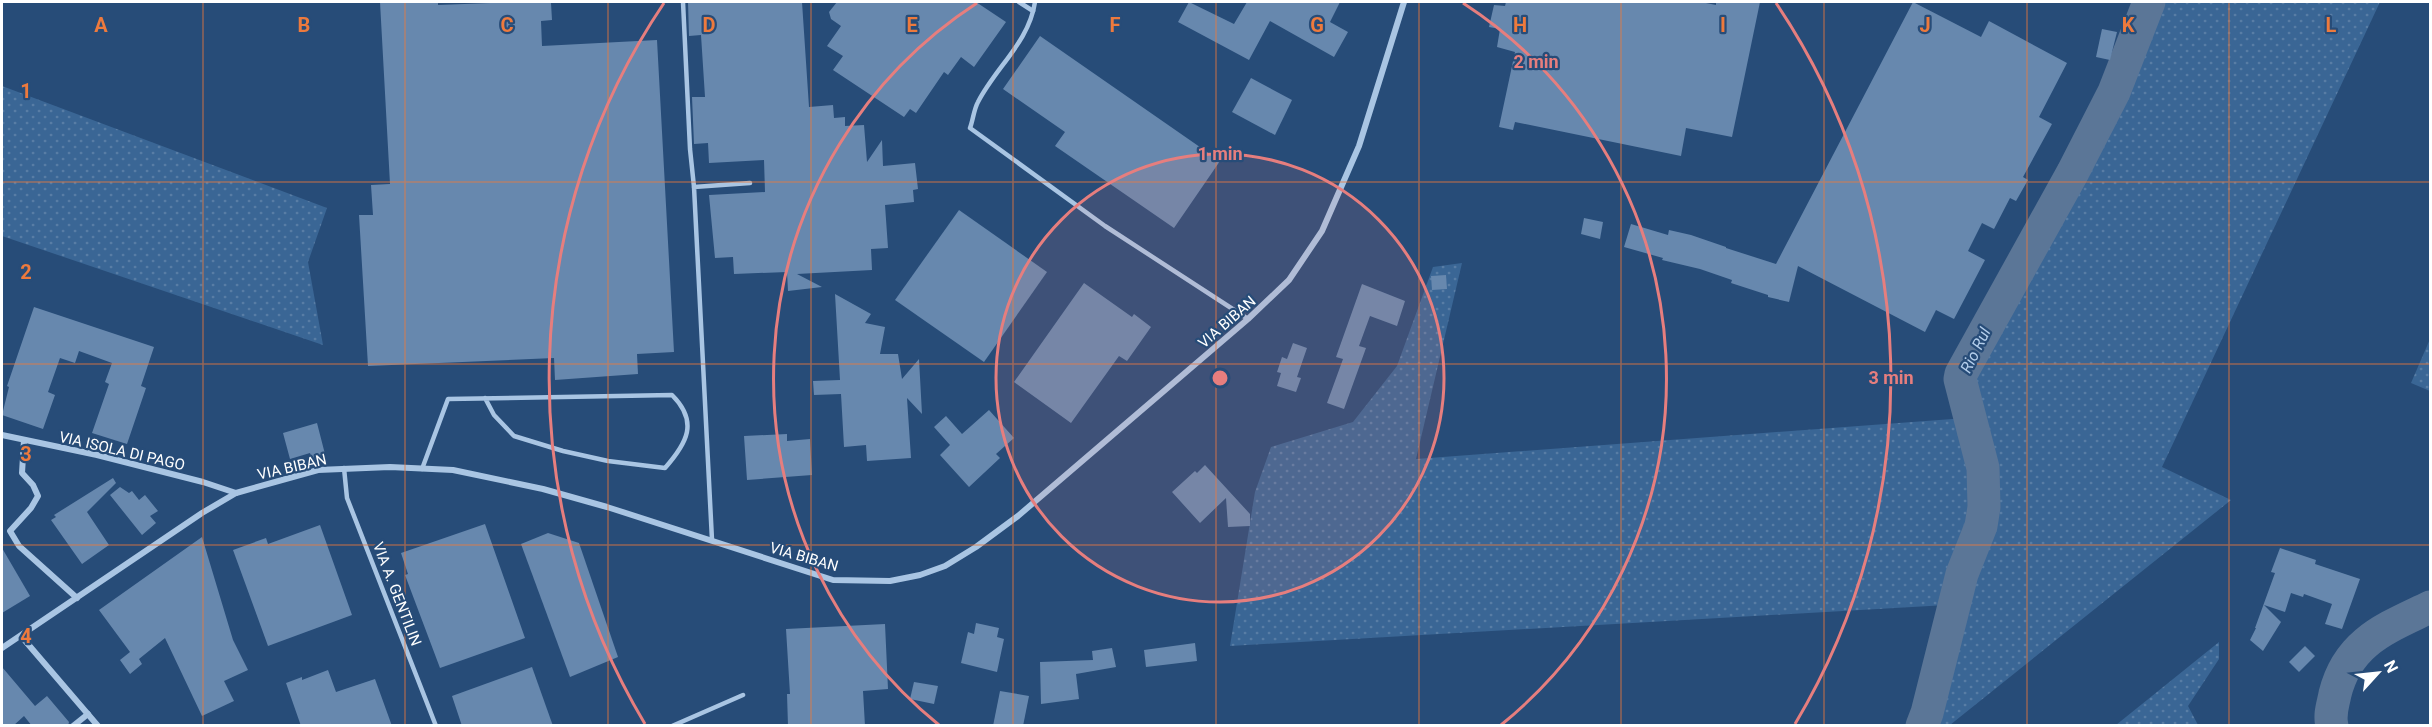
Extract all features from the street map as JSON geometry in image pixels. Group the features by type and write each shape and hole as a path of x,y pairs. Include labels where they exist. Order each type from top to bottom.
{"street":[{"name":"VIA BIBAN","path":"2,648 202,513 236,494 318,470 344,468 453,470 543,489 712,540 798,571 833,580 890,581 945,566 976,547 1018,516 1248,319 1289,280 1322,231 1359,146 1404,2"},
{"name":"VIA ISOLA DI PAGO","path":"2,435 108,458 203,482 236,494"},
{"path":"24,440 22,473 33,485 38,496 31,508 10,531 19,546 77,598"},
{"path":"21,636 98,726"},
{"path":"74,726 88,714"}],"lane":[{"path":"683,2 712,540"},
{"path":"1019,2 1033,11"},
{"path":"1035,2 1032,18 1017,47 978,102 970,128 1106,226 1248,319"},
{"path":"694,187 750,183"},
{"path":"422,469 448,399 485,398 672,394 682,404 687,415 687,430 682,449 664,468 608,461 563,451 514,436 494,415 485,398"},
{"name":"VIA A. GENTILIN","path":"344,468 347,498 436,726"},
{"path":"672,726 743,695"}],"shaded area":[{"path":"2133,2 2380,2 2162,467 2231,500 1950,725 1937,725 1922,701 1964,604 1230,646 1255,492 1271,447 1353,422 1397,366 1433,267 1462,263 1416,459 1966,418 1963,399 1949,365 2058,172 2100,89"},
{"path":"2,86 327,208 308,262 323,345 2,236"},
{"path":"2430,339 2430,391 2411,383"},
{"path":"2219,642 2219,659 2188,706 2198,725 2116,725"}],"building":[{"path":"380,2 438,2 438,5 551,3 552,20 541,21 542,46 657,40 674,352 637,354 638,374 555,380 554,358 368,366 359,215 373,215 371,185 390,184"},
{"path":"688,2 802,2 809,107 833,105 834,118 845,117 845,126 864,125 867,162 882,140 883,166 915,163 918,189 913,190 914,202 885,205 888,248 871,249 872,270 797,274 822,287 788,291 787,272 734,274 733,257 715,258 709,195 765,192 764,160 709,163 708,143 694,144 692,97 705,97 701,35 689,36"},
{"path":"837,2 976,2 1006,22 974,67 961,57 948,75 944,72 916,113 910,109 904,117 833,70 843,56 827,46 841,26 831,19 829,12"},
{"path":"1189,2 1234,24 1247,2 1340,2 1330,22 1348,32 1334,57 1270,21 1249,60 1178,22"},
{"path":"1506,2 1701,2 1716,5 1716,2 1760,2 1732,137 1686,128 1681,156 1515,122 1513,130 1499,127 1515,52 1497,47 1500,29 1489,27 1494,5 1505,6"},
{"path":"1913,2 1981,37 1989,21 2067,63 2039,117 2052,124 2023,177 2028,180 2016,201 2010,198 1994,229 1982,223 1968,251 1985,260 1954,319 1936,310 1925,332 1798,266 1789,302 1768,297 1768,295 1731,283 1732,280 1700,269 1662,260 1663,258 1624,247 1631,224 1668,235 1669,230 1691,235 1776,264"},
{"path":"2102,29 2117,32 2110,60 2096,57"},
{"path":"1040,36 1220,161 1174,228 1055,146 1065,132 1003,89"},
{"path":"1251,78 1292,100 1275,135 1232,112"},
{"path":"959,210 1047,272 984,362 895,300"},
{"path":"1584,218 1603,222 1600,239 1581,234"},
{"path":"1446,275 1447,289 1432,290 1431,276"},
{"path":"1084,283 1132,317 1134,314 1151,327 1127,361 1119,356 1071,423 1014,382"},
{"path":"1362,284 1405,301 1397,326 1370,316 1359,346 1366,348 1344,409 1327,403 1343,359 1336,357"},
{"path":"835,294 871,314 865,323 885,327 880,354 898,354 902,379 919,359 922,414 907,398 911,458 867,461 866,445 844,447 841,394 814,395 813,381 840,380"},
{"path":"34,307 154,347 141,386 146,388 127,444 92,433 109,384 105,382 112,363 79,351 75,363 60,358 48,392 55,395 43,429 2,415 9,387 7,386"},
{"path":"1293,343 1307,348 1297,377 1301,378 1296,392 1277,386 1281,373 1277,372 1282,357 1287,359"},
{"path":"989,410 1014,438 996,454 1000,458 969,487 940,455 950,445 934,427 946,416 962,434"},
{"path":"317,423 326,458 313,462 310,453 290,459 283,433"},
{"path":"787,434 787,441 810,439 812,475 747,480 744,436"},
{"path":"1205,465 1250,514 1250,526 1228,527 1226,498 1200,523 1172,492"},
{"path":"113,478 116,483 87,512 109,545 82,564 51,520 56,517 54,515"},
{"path":"120,487 129,493 132,491 139,500 145,495 158,511 150,516 156,523 142,535 110,495"},
{"path":"485,524 525,638 440,668 405,575 408,574 401,553"},
{"path":"320,525 352,615 268,646 233,550 266,538 268,544"},
{"path":"548,533 579,543 618,657 570,677 521,544"},
{"path":"202,537 233,640 248,670 224,681 234,701 202,716 165,638 139,659 142,664 130,674 120,660 130,652 99,610"},
{"path":"2,548 30,596 2,613"},
{"path":"2280,548 2316,560 2315,564 2360,579 2342,629 2325,624 2332,604 2304,594 2303,597 2291,593 2285,612 2264,605 2281,622 2263,651 2250,640 2275,573 2271,572"},
{"path":"976,623 999,628 997,637 1004,639 997,672 961,663 968,632 974,634"},
{"path":"885,624 888,689 863,691 865,726 788,726 787,694 790,694 786,629"},
{"path":"1195,643 1197,661 1146,667 1144,650"},
{"path":"2305,646 2315,656 2299,672 2289,662"},
{"path":"1112,648 1116,667 1076,674 1079,699 1041,704 1040,662 1093,660 1092,651"},
{"path":"2,667 35,706 47,696 69,722 68,726 32,726 24,716 13,726 2,726"},
{"path":"532,667 553,726 462,726 452,696"},
{"path":"328,670 336,692 375,679 392,726 301,726 286,683 302,677 302,680"},
{"path":"914,682 938,686 934,704 910,699"},
{"path":"1000,691 1029,696 1023,726 993,726"}],"waterway":[{"name":"Rio Rul","path":"1922,726 1962,574 1981,526 1984,507 1983,468 1960,379 1961,374 2073,172 2114,92 2149,2"},
{"path":"2332,726 2331,714 2335,694 2349,661 2371,638 2430,607"}]}
